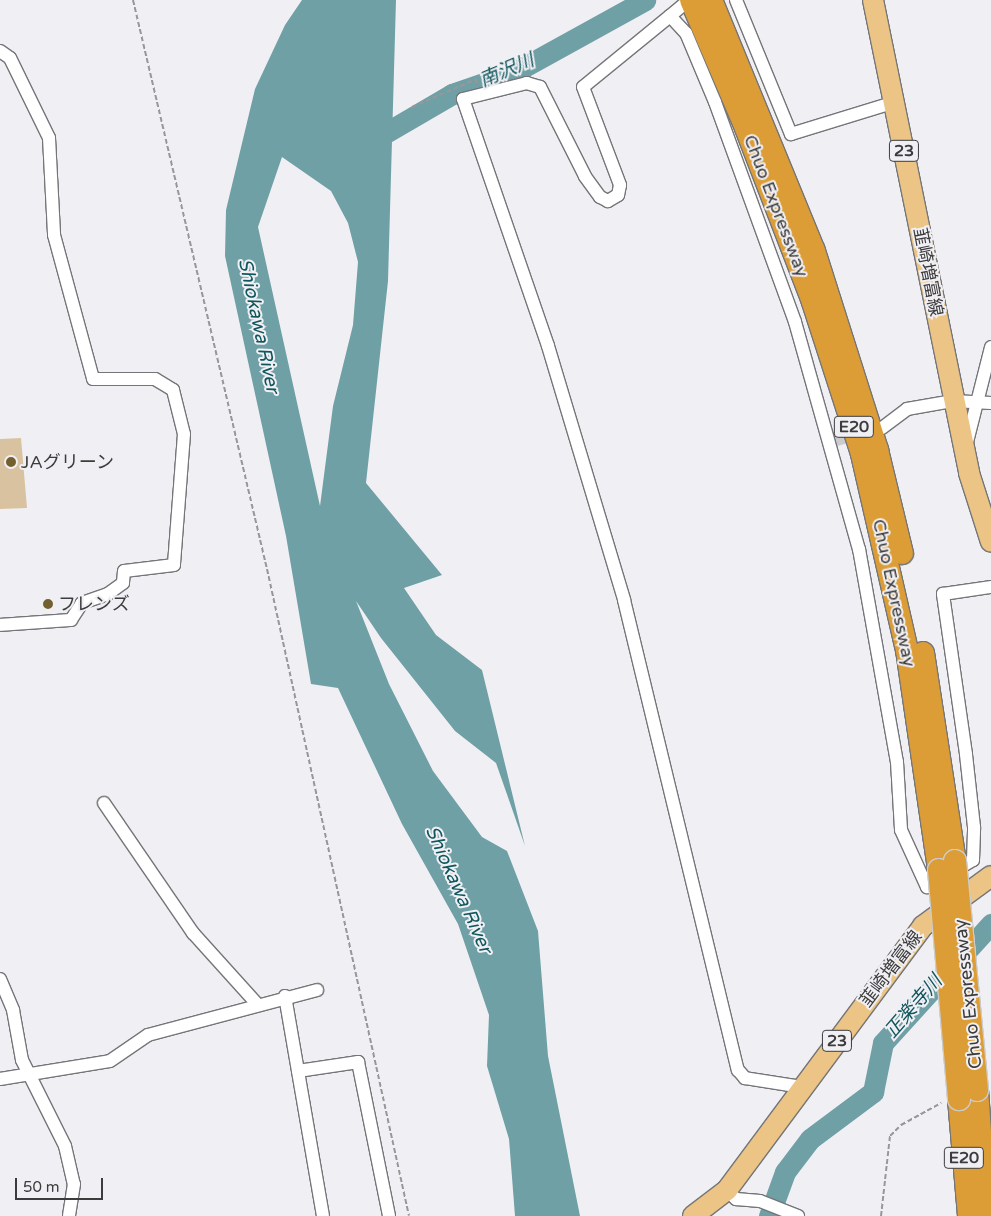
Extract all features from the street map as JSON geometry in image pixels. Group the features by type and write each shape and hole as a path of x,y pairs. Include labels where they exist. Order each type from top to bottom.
{"highway":[{"name":"Chuo Expressway","path":"696,1 813,302 862,454 907,650 947,865 960,1097 969,1216"},
{"name":"Chuo Expressway","path":"960,1097 986,1216"}],"main road":[{"name":"韮崎増富線","path":"873,0 895,102 953,401 965,448 968,473 991,542"},
{"name":"韮崎増富線","path":"693,1216 727,1190 923,926 991,876"}],"street":[{"path":"736,0 791,134 895,102"},
{"path":"696,1 670,16 583,87 620,186 618,195 608,201 600,197 585,176 540,87 527,83 463,99 548,346 624,600 738,1070 745,1078 802,1087"},
{"path":"670,16 686,33 742,171 795,322 859,549 880,648 897,762 901,830 927,887 973,860 974,827 966,754 943,594 991,587"},
{"path":"0,51 10,58 49,138 54,235 93,379 155,380 172,390 184,434 174,566 124,571 123,583 108,594 82,603 71,620 0,625"},
{"path":"965,448 985,402 991,347"},
{"path":"882,428 907,409 953,401 985,402"},
{"path":"104,802 192,933 258,1005"},
{"path":"0,979 13,1010 17,1045 28,1076 65,1146 74,1184 69,1216"},
{"path":"0,1079 28,1076 110,1060 148,1035 286,996 317,990"},
{"path":"286,996 323,1216"},
{"path":"298,1071 358,1062 389,1216"},
{"path":"727,1190 736,1199 767,1203 798,1216"}],"path":[{"path":"133,0 267,569 409,1216"},
{"path":"412,106 476,79 480,95"},
{"path":"882,1216 890,1136 901,1125 960,1097"}],"water":[{"name":"Shiokawa River","path":"302,0 396,0 388,281 366,483 442,575 404,588 436,635 482,670 525,846 496,763 455,731 381,638 356,601 389,684 433,771 482,837 507,851 538,931 548,1056 580,1216 515,1216 509,1139 487,1066 489,1015 458,924 402,824 338,688 311,684 286,536 225,256 226,210 255,89 285,25","holes":["282,157 331,191 348,223 358,262 353,325 333,406 320,506 258,227"]}],"building":[{"name":"JAグリーン","path":"21,438 27,508 0,509 0,439"}],"waterway":[{"name":"南沢川","path":"370,142 452,94 513,73 645,0"},
{"name":"正楽寺川","path":"769,1216 785,1172 810,1139 873,1092 883,1043 991,924"}],"tunnel":[{"path":"833,441 860,434"}],"place":[{"name":"JAグリーン","path":"11,462"},
{"name":"フレンズ","path":"48,604"}]}
